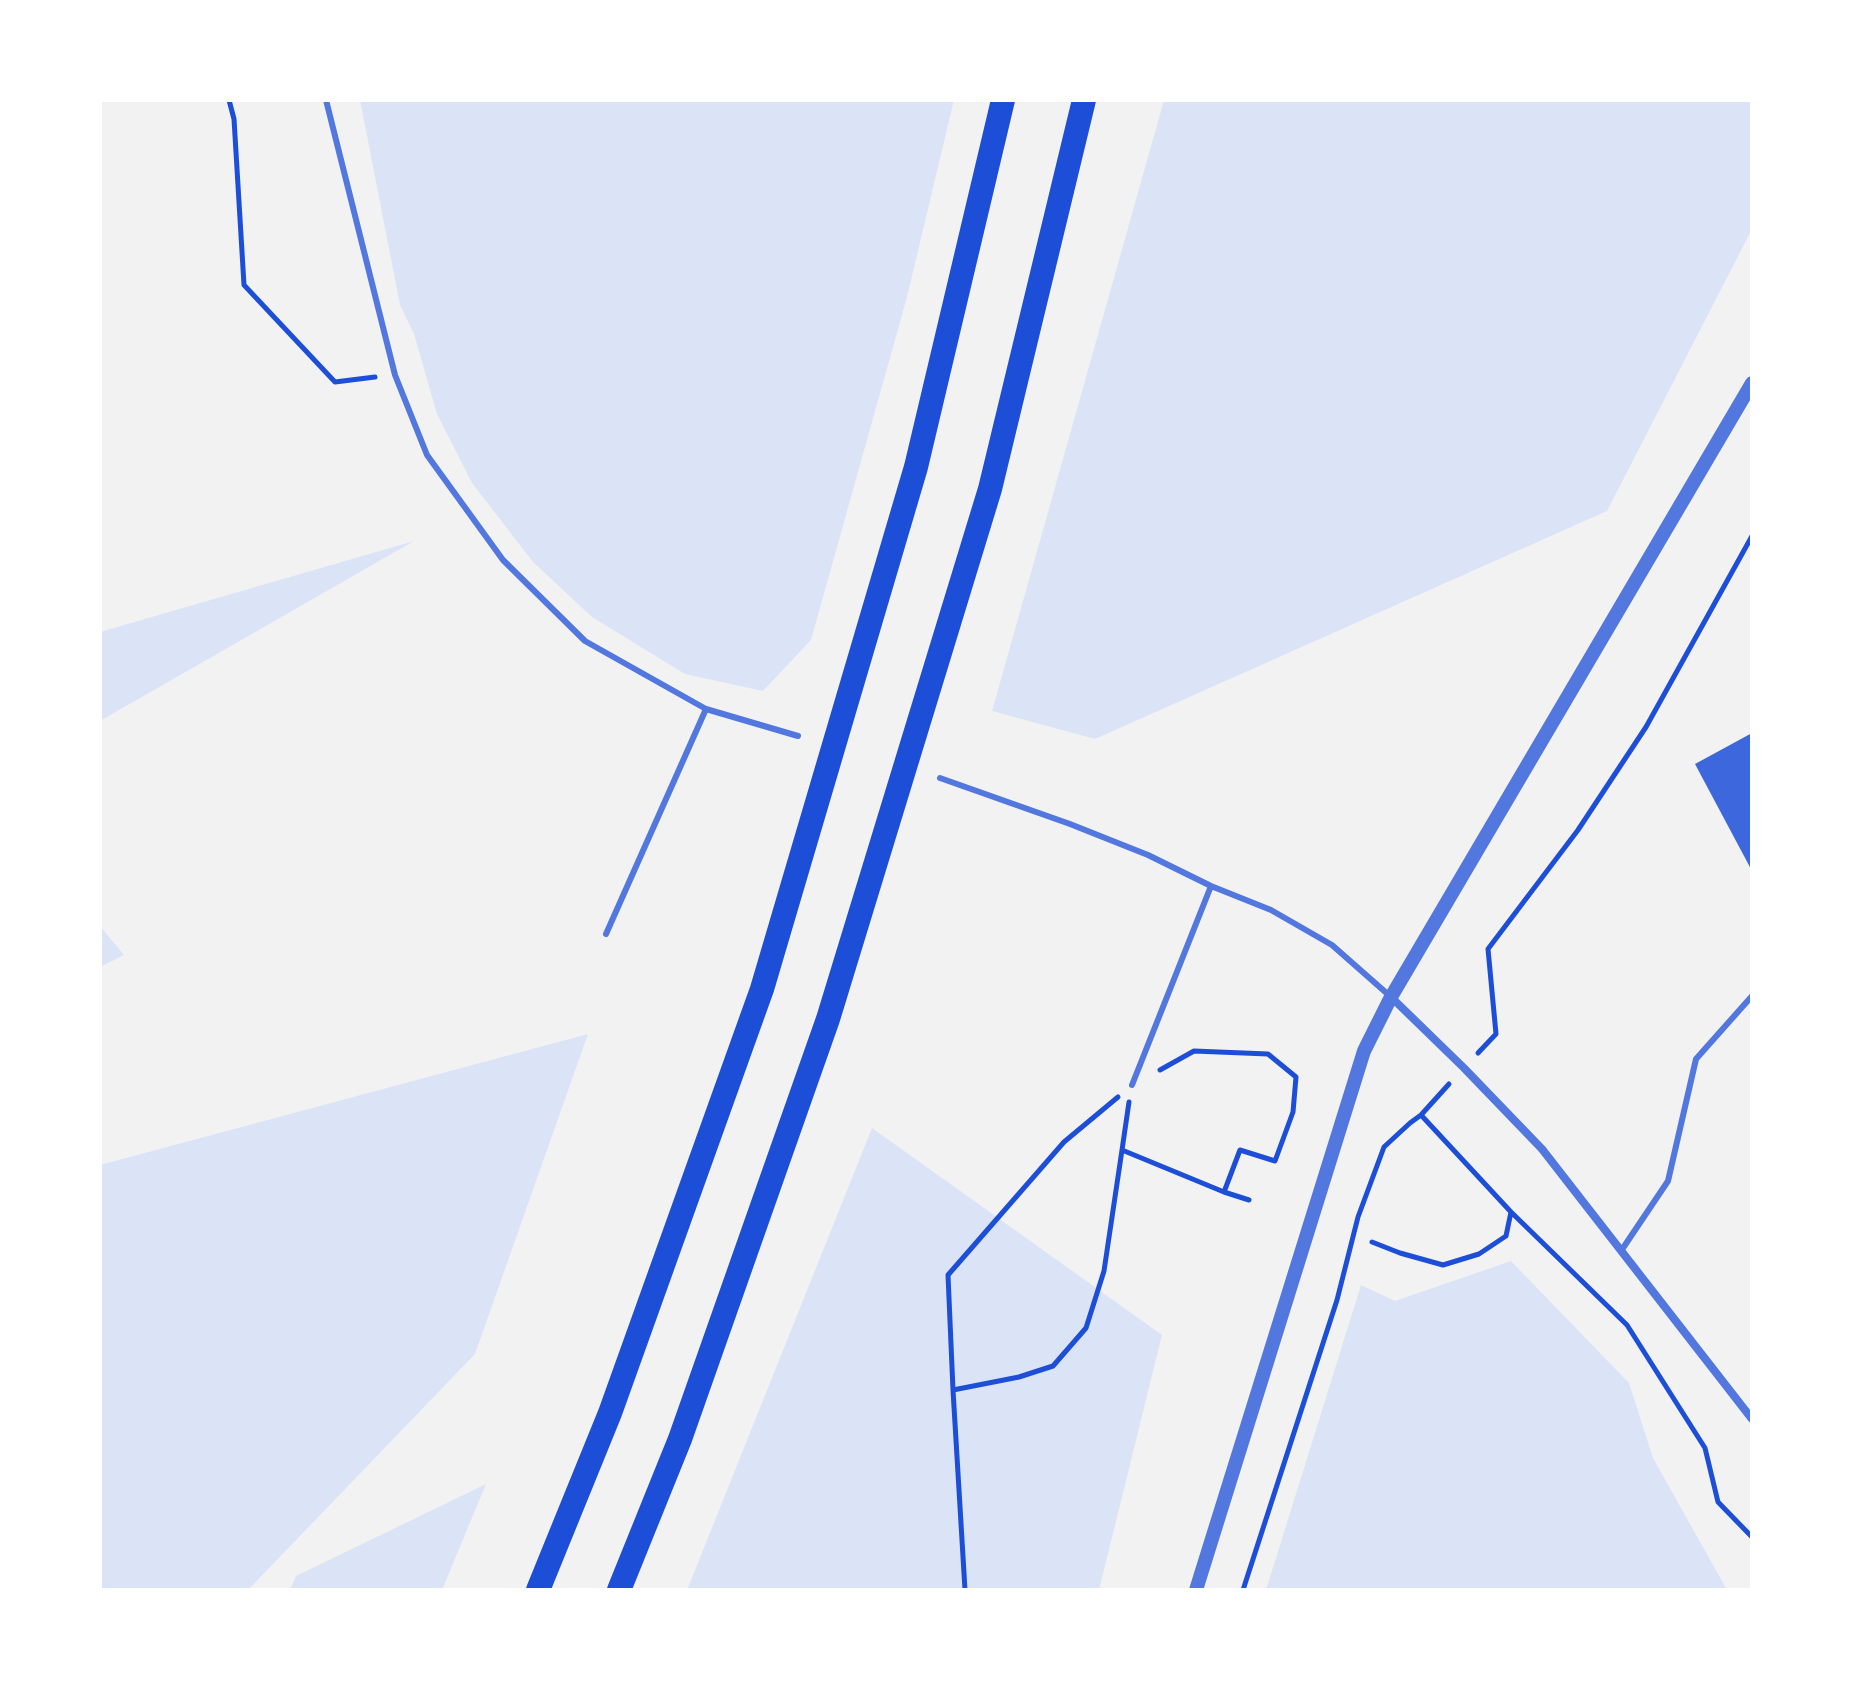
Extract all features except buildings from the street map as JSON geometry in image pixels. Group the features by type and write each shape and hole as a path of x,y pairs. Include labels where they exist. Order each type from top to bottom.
{"highway":[{"path":"538,1590 610,1413 762,989 916,467 1003,100"},
{"path":"619,1590 680,1439 828,1019 990,489 1084,100"}],"street":[{"path":"1196,1590 1364,1051 1391,997 1752,383"},
{"path":"1391,997 1542,1149 1752,1419"}],"lane":[{"path":"326,100 395,375 427,455 503,560 585,641 706,709 798,736"},
{"path":"606,934 706,709"},
{"path":"940,778 1096,834 1271,910 1332,945 1391,997"},
{"path":"1132,1085 1211,886"},
{"path":"1621,1251 1668,1181 1696,1059 1752,996"}],"path":[{"path":"229,100 234,119 244,285 335,382 395,375"},
{"path":"1243,1590 1337,1300 1363,1203 1384,1147 1421,1115 1496,1034 1488,949 1578,830 1646,727 1752,536"},
{"path":"965,1590 948,1275 1064,1142 1132,1085 1194,1051 1268,1054 1296,1077 1293,1112 1275,1161 1240,1150 1224,1192"},
{"path":"953,1390 1019,1377 1053,1366 1086,1328 1104,1271 1132,1085"},
{"path":"1421,1115 1511,1212 1627,1325 1705,1448 1718,1502 1752,1537"},
{"path":"1122,1150 1249,1200"},
{"path":"1372,1242 1443,1265 1479,1254 1506,1236 1511,1212"}],"shaded area":[{"path":"360,100 954,100 907,297 811,640 763,691 685,674 592,617 533,562 472,483 437,414 414,334 400,305"},
{"path":"1164,100 1752,100 1752,229 1607,511 1095,739 992,711"},
{"path":"414,541 100,721 100,632"},
{"path":"100,926 124,955 100,967"},
{"path":"588,1034 475,1354 248,1590 100,1590 100,1165"},
{"path":"872,1128 1162,1335 1099,1590 687,1590"},
{"path":"1511,1261 1629,1383 1653,1458 1727,1590 1266,1590 1361,1285 1395,1301"},
{"path":"486,1484 442,1590 290,1590 296,1576"}]}
